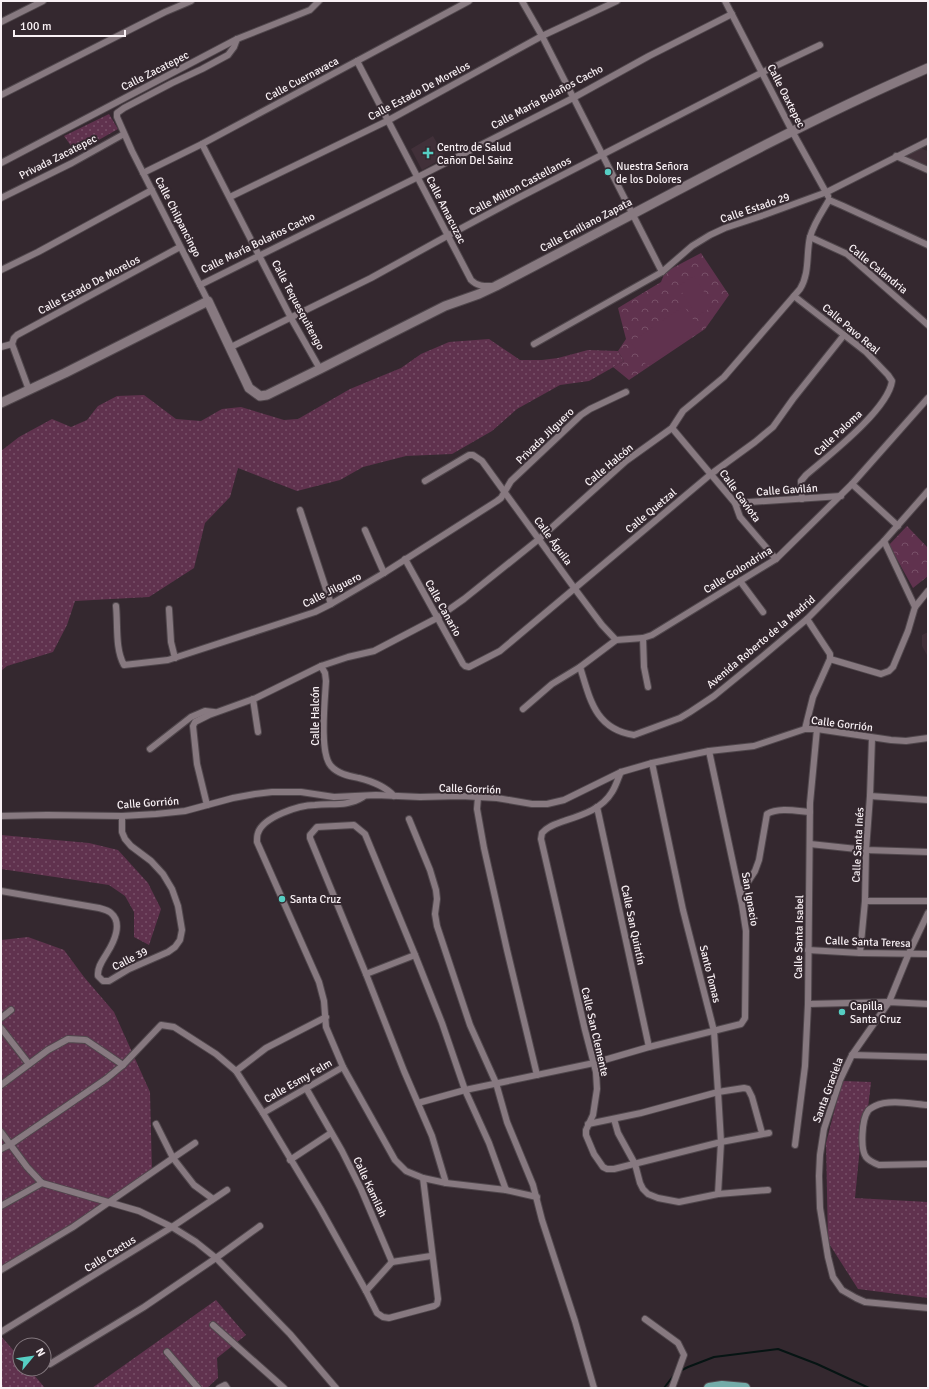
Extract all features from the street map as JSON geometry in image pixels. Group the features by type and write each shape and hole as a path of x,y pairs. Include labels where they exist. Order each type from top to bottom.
{"main road":[{"path":"709,1388 722,1386 745,1388"}],"street":[{"path":"1,22 44,1"},
{"path":"1,95 165,12 191,1"},
{"name":"Calle Zacatepec","path":"1,163 237,39 310,10 319,1"},
{"name":"Calle Cuernavaca","path":"143,173 202,144 357,62 468,1"},
{"path":"522,1 542,36 634,214 662,272"},
{"name":"Calle Estado De Morelos","path":"230,197 387,120 542,36 617,1"},
{"name":"Calle Oaxtepec","path":"725,1 792,131 827,192 829,200"},
{"name":"Calle María Bolaños Cacho","path":"200,285 418,177 573,98 649,56 732,14"},
{"name":"Calle Chilpancingo","path":"237,39 234,47 228,55 124,108 117,113 117,116 124,134 208,301 249,388 254,393"},
{"name":"Calle Milton Castellanos","path":"231,348 371,278 447,236 762,72 820,45"},
{"name":"Calle Amacuzac","path":"357,62 471,280 475,284 479,285 496,286"},
{"name":"Calle Emiliano Zapata","path":"254,393 260,396 267,395 445,306 496,286 792,131 928,68"},
{"name":"Privada Zacatepec","path":"1,198 72,163 124,134"},
{"name":"Calle Estado 29","path":"534,344 662,272 692,246 725,228 827,192 928,141"},
{"name":"Calle Tequesquitengo","path":"202,144 291,318 320,369"},
{"path":"896,156 928,170"},
{"path":"1,270 38,252 152,190"},
{"path":"829,200 928,244"},
{"name":"Calle Halcón","path":"207,805 196,764 193,726 195,722 253,699 321,666 348,657 374,651 437,618 476,590 538,539 626,461 672,428 686,408 724,377 794,296 803,284 806,274 810,237 815,224 829,200"},
{"name":"Calle Calandria","path":"810,237 847,254 928,325"},
{"name":"Calle Estado De Morelos","path":"12,344 17,335 180,247"},
{"name":"Calle Pavo Real","path":"794,296 866,352 892,381"},
{"path":"1,402 29,390 208,301"},
{"name":"Calle Quetzal","path":"465,666 469,667 500,651 712,474 773,427 793,399 844,335"},
{"path":"1,347 12,344 29,390"},
{"name":"Calle Paloma","path":"802,499 801,481 854,434 878,408 889,393 892,381"},
{"name":"Privada Jilguero","path":"505,492 512,482 581,415 590,409 626,392"},
{"name":"Calle Golondrina","path":"616,640 643,638 652,635 776,559 841,496 928,398"},
{"name":"Calle Gaviota","path":"672,428 712,474 735,503 740,517 776,559"},
{"name":"Calle Águila","path":"425,481 469,455 473,455 482,461 575,589 602,625 616,640"},
{"path":"852,484 898,526"},
{"name":"Avenida Roberto de la Madrid","path":"580,667 591,703 596,713 616,729 627,734 634,736 690,712 720,691 807,619 884,541 928,491"},
{"name":"Calle Jilguero","path":"116,606 119,645 121,658 124,665 175,658 264,630 315,612 332,604 384,573 497,501 505,492"},
{"name":"Calle Gavilán","path":"735,503 841,496"},
{"path":"300,510 332,604"},
{"path":"365,530 384,573"},
{"path":"884,541 915,607"},
{"name":"Calle Canario","path":"405,559 465,666"},
{"path":"740,581 763,612"},
{"path":"830,659 881,674 889,671 893,667 908,631 915,607 928,591"},
{"path":"169,609 171,642 175,658"},
{"path":"805,730 814,697 830,659 828,650 807,619"},
{"path":"643,638 644,667 648,687"},
{"path":"523,709 552,684 580,667 616,640"},
{"name":"Calle Halcón","path":"321,666 325,673 326,681 324,744 330,765 346,775 375,783 386,789 394,796"},
{"path":"253,699 258,732"},
{"path":"150,749 191,717 205,711 215,713"},
{"name":"Calle Gorrión","path":"1,816 122,816 185,811 255,794 272,792 301,792 334,796 363,797 376,795 420,797 461,796 547,804 564,800 621,772 652,763 709,751 759,744 805,730 817,729 872,738 906,740 928,738"},
{"name":"Calle Santa Isabel","path":"795,1145 805,1066 808,1004 810,812 817,729"},
{"name":"Calle Santa Inés","path":"860,953 866,901 866,850 872,738"},
{"name":"San Ignacio","path":"418,1102 496,1083 594,1063 649,1047 741,1024 745,1018 746,931 740,894 709,751"},
{"name":"Santo Tomas","path":"652,763 683,910 714,1031 721,1142 718,1194"},
{"name":"Calle San Clemente","path":"621,772 613,791 606,800 597,807 581,815 551,826 542,833 541,839 594,1063 597,1089 592,1115 586,1130 586,1136 594,1154 603,1167 607,1169 614,1169 721,1142 762,1133 769,1133"},
{"path":"870,796 928,800"},
{"path":"363,797 356,802 347,804 299,807 270,820 262,826 257,833 257,842 319,982 324,1001 326,1027 343,1067 395,1160 406,1171 423,1178 446,1183 506,1190 537,1197"},
{"path":"478,797 477,809 484,848 506,950 537,1075"},
{"name":"Calle San Quintín","path":"597,807 649,1047"},
{"path":"740,894 755,871 759,860 767,814 785,810 810,812"},
{"name":"Calle 39","path":"1,891 99,908 110,912 114,917 117,929 115,939 98,968 98,976 103,981 109,981 139,964 168,952 175,947 180,940 182,930 178,906 172,889 163,874 151,861 131,846 125,839 122,832 122,816"},
{"path":"409,819 430,870 436,890 437,899 435,914 437,926 470,1025 496,1083 507,1122 533,1185 542,1220 575,1321 594,1388"},
{"path":"446,1183 432,1136 404,1071 310,838 310,835 317,827 354,825 365,834 442,1023 465,1090 489,1143 506,1190"},
{"path":"810,844 866,850 928,852"},
{"path":"866,901 928,900"},
{"name":"Santa Graciela","path":"928,913 889,1002 852,1055 840,1080 824,1129 820,1155 819,1176 820,1208 828,1257 833,1277 842,1290 865,1302 928,1308"},
{"name":"Calle Santa Teresa","path":"808,950 860,953 928,954"},
{"path":"366,974 415,955"},
{"path":"808,1004 889,1002 928,1004"},
{"path":"1,1018 11,1010"},
{"path":"236,1071 266,1048 326,1017"},
{"path":"1,1149 11,1144 106,1079 123,1065 161,1025 174,1027 216,1054 236,1071 320,1208 377,1313 382,1317 389,1318 434,1306 438,1299 423,1178"},
{"path":"1,1028 29,1064"},
{"path":"1,1085 48,1050 68,1039 86,1040 123,1065"},
{"path":"852,1055 928,1057"},
{"name":"Calle Esmy Felm","path":"263,1113 343,1067"},
{"name":"Calle Kamilah","path":"306,1088 342,1151 361,1189 392,1262"},
{"path":"588,1124 641,1113 718,1092 744,1088 748,1089 752,1097 762,1133"},
{"path":"928,1105 895,1102 874,1106 865,1118 862,1143 863,1153 866,1158 879,1165 928,1164"},
{"path":"614,1119 618,1133 635,1164 643,1189 658,1198 679,1202 718,1194 768,1190"},
{"path":"156,1124 173,1158 194,1185 213,1199"},
{"path":"1,1132 27,1167 42,1183 139,1211 172,1227 216,1258 290,1334 336,1388"},
{"path":"290,1160 331,1133"},
{"path":"1,1270 73,1227 107,1202 195,1143"},
{"path":"1,1206 42,1183"},
{"name":"Calle Cactus","path":"1,1332 172,1227 227,1190"},
{"path":"52,1363 144,1307 260,1226"},
{"path":"366,1291 392,1262 432,1256"},
{"path":"645,1319 678,1343 684,1355 672,1388"},
{"path":"213,1325 284,1388"},
{"path":"167,1352 198,1388"},
{"path":"219,1388 225,1385 227,1388"}],"shaded area":[{"name":"Centro de Salud Cañon Del Sainz","path":"433,136 445,157 422,170 411,149"},
{"path":"919,148 928,151 928,168 895,156"},
{"path":"928,632 928,657 922,646 922,635"}],"green space":[{"path":"109,114 118,129 76,153 64,136"},
{"path":"701,253 729,295 705,329 629,380 613,367 624,361 618,351 626,339 618,308 661,282 665,272"},
{"path":"694,276 713,306 697,316 678,286"},
{"path":"684,306 700,330 647,366 631,342"},
{"path":"489,339 520,360 558,358 588,350 618,351 624,361 589,381 560,385 517,409 492,431 452,454 406,456 363,467 340,480 297,491 238,468 230,497 205,523 194,568 149,597 75,601 67,625 53,652 7,666 1,671 1,451 19,437 52,419 71,427 87,420 98,406 117,396 144,395 176,419 201,421 222,409 241,407 284,420 298,419 350,389 401,368 421,354 449,342"},
{"path":"907,526 928,548 928,576 913,588 889,545"},
{"path":"1,835 89,843 118,850 148,883 161,909 149,945 134,937 134,912 125,896 109,885 1,869"},
{"path":"28,937 64,950 84,977 114,1012 150,1092 152,1171 131,1189 1,1274 1,940"},
{"path":"842,1081 871,1082 868,1108 863,1116 855,1198 928,1202 928,1298 858,1289 828,1242 826,1143"},
{"path":"216,1300 246,1335 217,1358 218,1378 207,1388 92,1388"},
{"path":"1,1336 12,1349 12,1377 36,1377 45,1388 1,1388"}],"waterway":[{"path":"680,1371 714,1357 778,1349 817,1364 869,1388"},
{"path":"664,1388 674,1375"}],"place":[{"name":"Centro de Salud Cañon Del Sainz","path":"428,153"},
{"name":"Nuestra Señora de los Dolores","path":"608,172"},
{"name":"Santa Cruz","path":"282,899"},
{"name":"Capilla Santa Cruz","path":"842,1012"}]}
